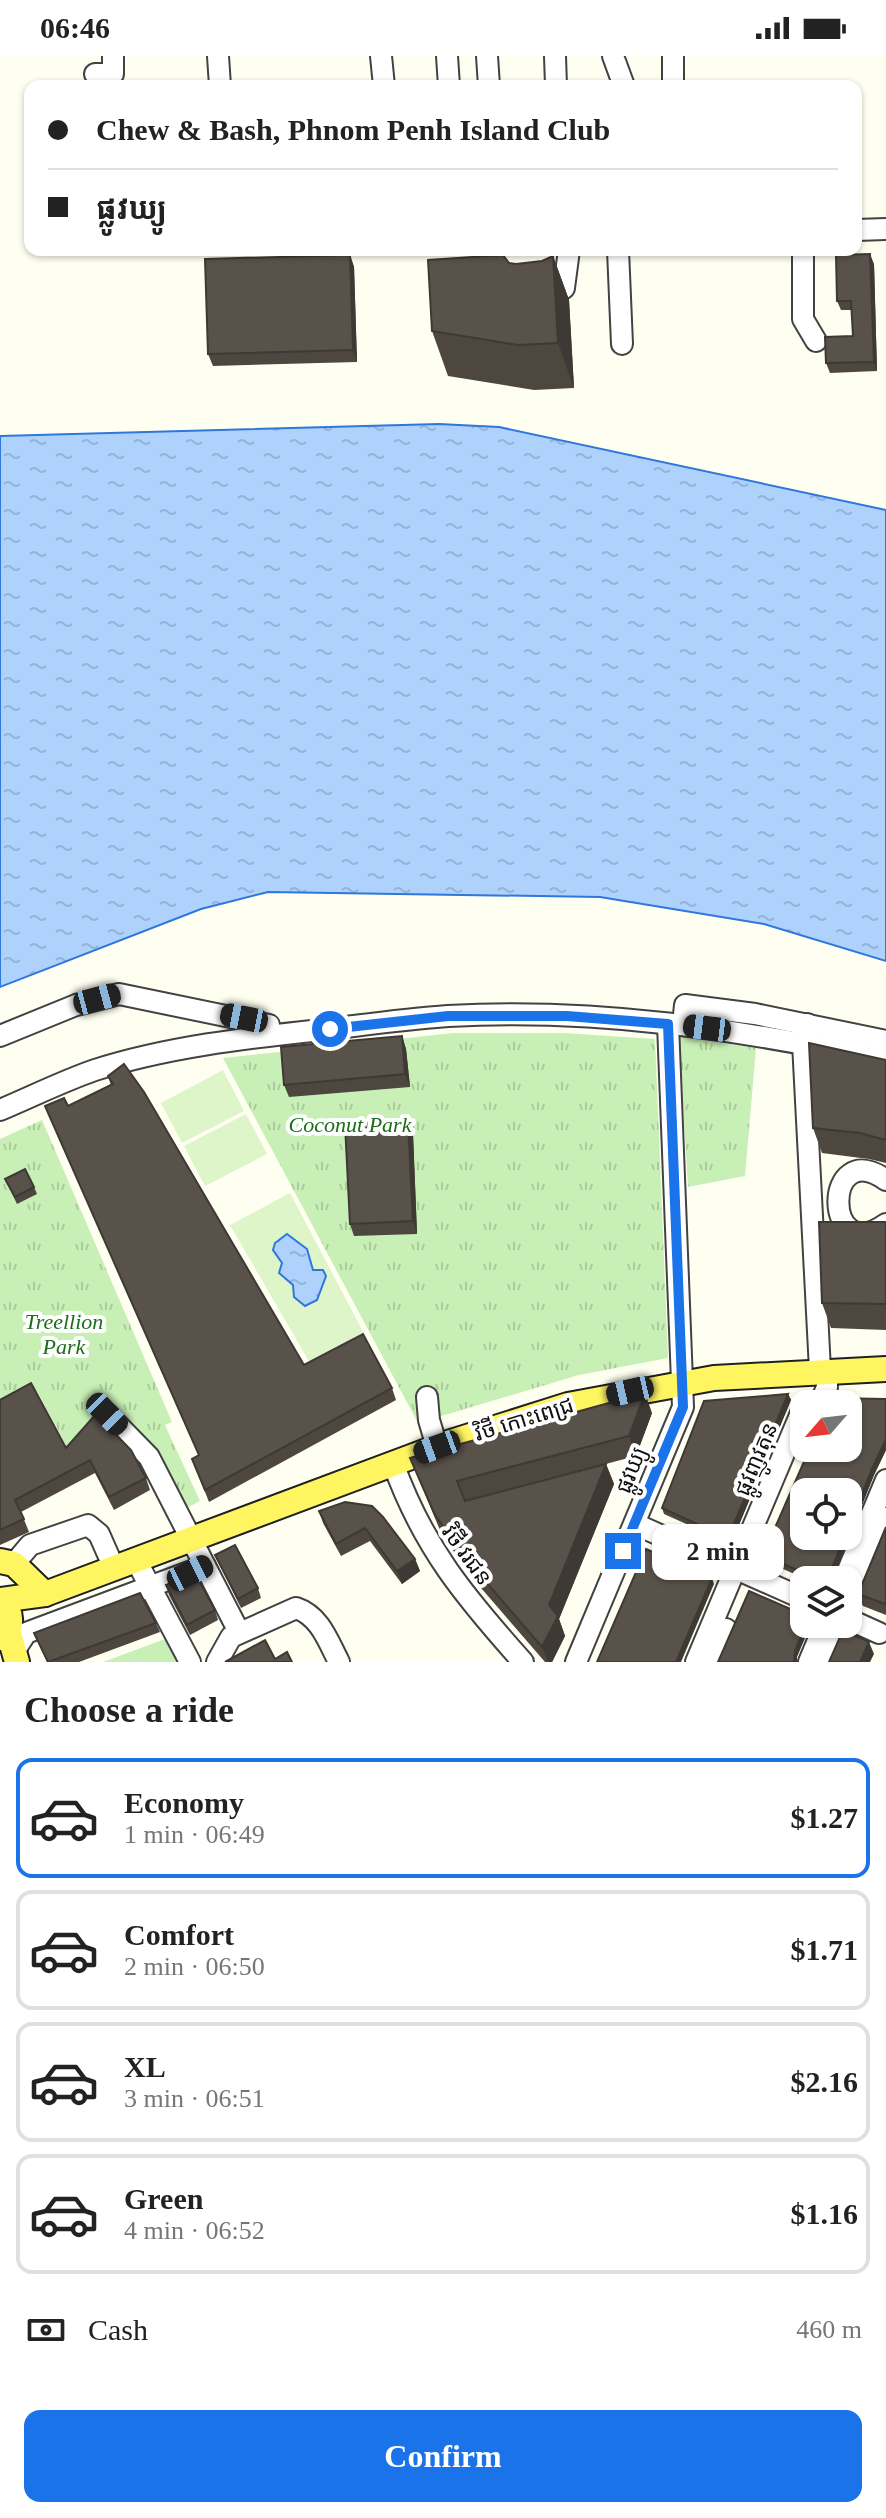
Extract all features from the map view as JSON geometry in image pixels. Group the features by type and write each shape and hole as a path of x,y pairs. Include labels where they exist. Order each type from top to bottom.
{"main road":[{"name":"វិថី កោះពេជ្រ","path":"0,1600 45,1594 437,1447 568,1405 682,1382 819,1370 886,1369"},
{"path":"7,1562 45,1594"},
{"name":"វិថី កោះពេជ្រ","path":"15,1641 45,1594"},
{"path":"0,1600 8,1608 15,1641"}],"street":[{"path":"95,72 113,74 113,56"},
{"path":"218,56 220,80"},
{"path":"381,56 383,80"},
{"path":"447,56 449,80"},
{"path":"487,56 489,80"},
{"path":"555,56 556,80"},
{"path":"613,56 622,80"},
{"path":"673,56 673,80"},
{"path":"862,230 886,229"},
{"path":"531,296 556,293 564,288 568,256"},
{"path":"618,256 622,344"},
{"path":"803,256 803,319 816,341"},
{"path":"0,1036 76,1005 119,994 269,1025 270,1035"},
{"path":"0,1110 92,1071 137,1058 270,1035 448,1016 567,1016 886,1041"},
{"name":"ផ្លូវឃ្យូ","path":"576,1662 683,1407 676,1024"},
{"path":"805,1034 886,1061"},
{"path":"805,1034 819,1370 826,1390"},
{"path":"886,1180 869,1172 852,1175 839,1188 836,1200 843,1221 856,1230 872,1231 886,1224"},
{"path":"812,1199 836,1200"},
{"name":"ផ្លូវញូវតុន","path":"811,1390 819,1370"},
{"path":"427,1397 437,1447"},
{"path":"107,1414 149,1457 239,1632"},
{"name":"ផ្លូវញូវតុន","path":"712,1662 790,1443"},
{"name":"ផ្លូវញូវតុន","path":"696,1662 795,1462"},
{"name":"វិថី វរជន","path":"393,1463 410,1510 432,1550 523,1662"},
{"path":"850,1566 886,1480"},
{"path":"862,1575 886,1518"},
{"path":"635,1524 790,1593"},
{"path":"7,1562 30,1545 76,1526 88,1525 150,1588 190,1662"},
{"path":"15,1641 205,1566"},
{"path":"217,1662 231,1637 296,1608 307,1612 318,1623 339,1662"},
{"path":"862,1625 879,1633"},
{"path":"809,1662 819,1638"},
{"path":"825,1662 835,1638"}],"green space":[{"name":"Coconut Park","path":"453,1033 565,1033 655,1039 668,1358 579,1375 418,1423 223,1058"},
{"path":"679,1037 756,1048 745,1176 688,1187"},
{"path":"223,1070 244,1111 182,1143 161,1103"},
{"path":"246,1114 267,1154 205,1186 184,1146"},
{"name":"Treellion Park","path":"42,1120 172,1422 165,1425 200,1501 183,1510 151,1449 71,1455 37,1391 0,1411 0,1139"},
{"path":"290,1193 368,1341 314,1370 230,1225"},
{"path":"165,1639 177,1662 103,1662"}],"water":[{"path":"439,424 499,427 886,510 886,961 764,924 600,897 268,892 201,909 0,987 0,436"},
{"path":"287,1234 307,1249 313,1270 323,1270 326,1276 317,1300 305,1306 294,1297 293,1285 279,1273 282,1263 273,1250 275,1243"}],"building":[{"path":"870,254 874,362 826,363 825,337 853,336 851,301 837,301 836,256"},
{"path":"350,256 353,350 208,354 205,259"},
{"path":"504,256 509,263 516,264 542,261 553,256 558,343 518,345 432,331 428,260"},
{"path":"402,1036 405,1074 284,1085 281,1047"},
{"path":"809,1043 886,1060 886,1140 860,1133 813,1128"},
{"path":"124,1064 144,1092 304,1365 363,1334 392,1388 205,1490 192,1459 199,1455 45,1106 64,1098 68,1106 113,1084 108,1076"},
{"path":"408,1122 413,1221 350,1224 345,1124"},
{"path":"25,1169 34,1187 15,1197 5,1179"},
{"path":"819,1222 886,1222 886,1304 822,1303"},
{"path":"31,1383 66,1448 96,1414 131,1450 146,1478 109,1497 90,1460 15,1500 24,1519 0,1530 0,1400"},
{"path":"645,1393 629,1436 457,1481 465,1501 606,1464 549,1605 558,1616 542,1647 468,1561 435,1515 410,1458"},
{"path":"788,1394 728,1538 662,1508 704,1401"},
{"path":"862,1399 886,1399 886,1439 862,1494 862,1478 797,1478 804,1462 862,1462"},
{"path":"790,1494 790,1550 839,1550 833,1566 790,1567 763,1555"},
{"path":"345,1502 372,1506 415,1559 397,1571 365,1528 336,1544 319,1511"},
{"path":"886,1527 885,1604 862,1595 862,1584"},
{"path":"235,1545 258,1588 238,1599 215,1555"},
{"path":"646,1549 712,1578 676,1662 597,1662"},
{"path":"195,1573 215,1610 187,1625 166,1585"},
{"path":"749,1591 790,1609 790,1638 800,1638 794,1662 718,1662"},
{"path":"140,1593 156,1623 48,1662 34,1633"},
{"path":"840,1638 860,1638 869,1642 860,1662 829,1662"},
{"path":"265,1640 275,1659 287,1652 292,1662 225,1662"}],"route":[{"path":"330,1029 448,1016 567,1016 668,1024 683,1407 623,1551"}]}
